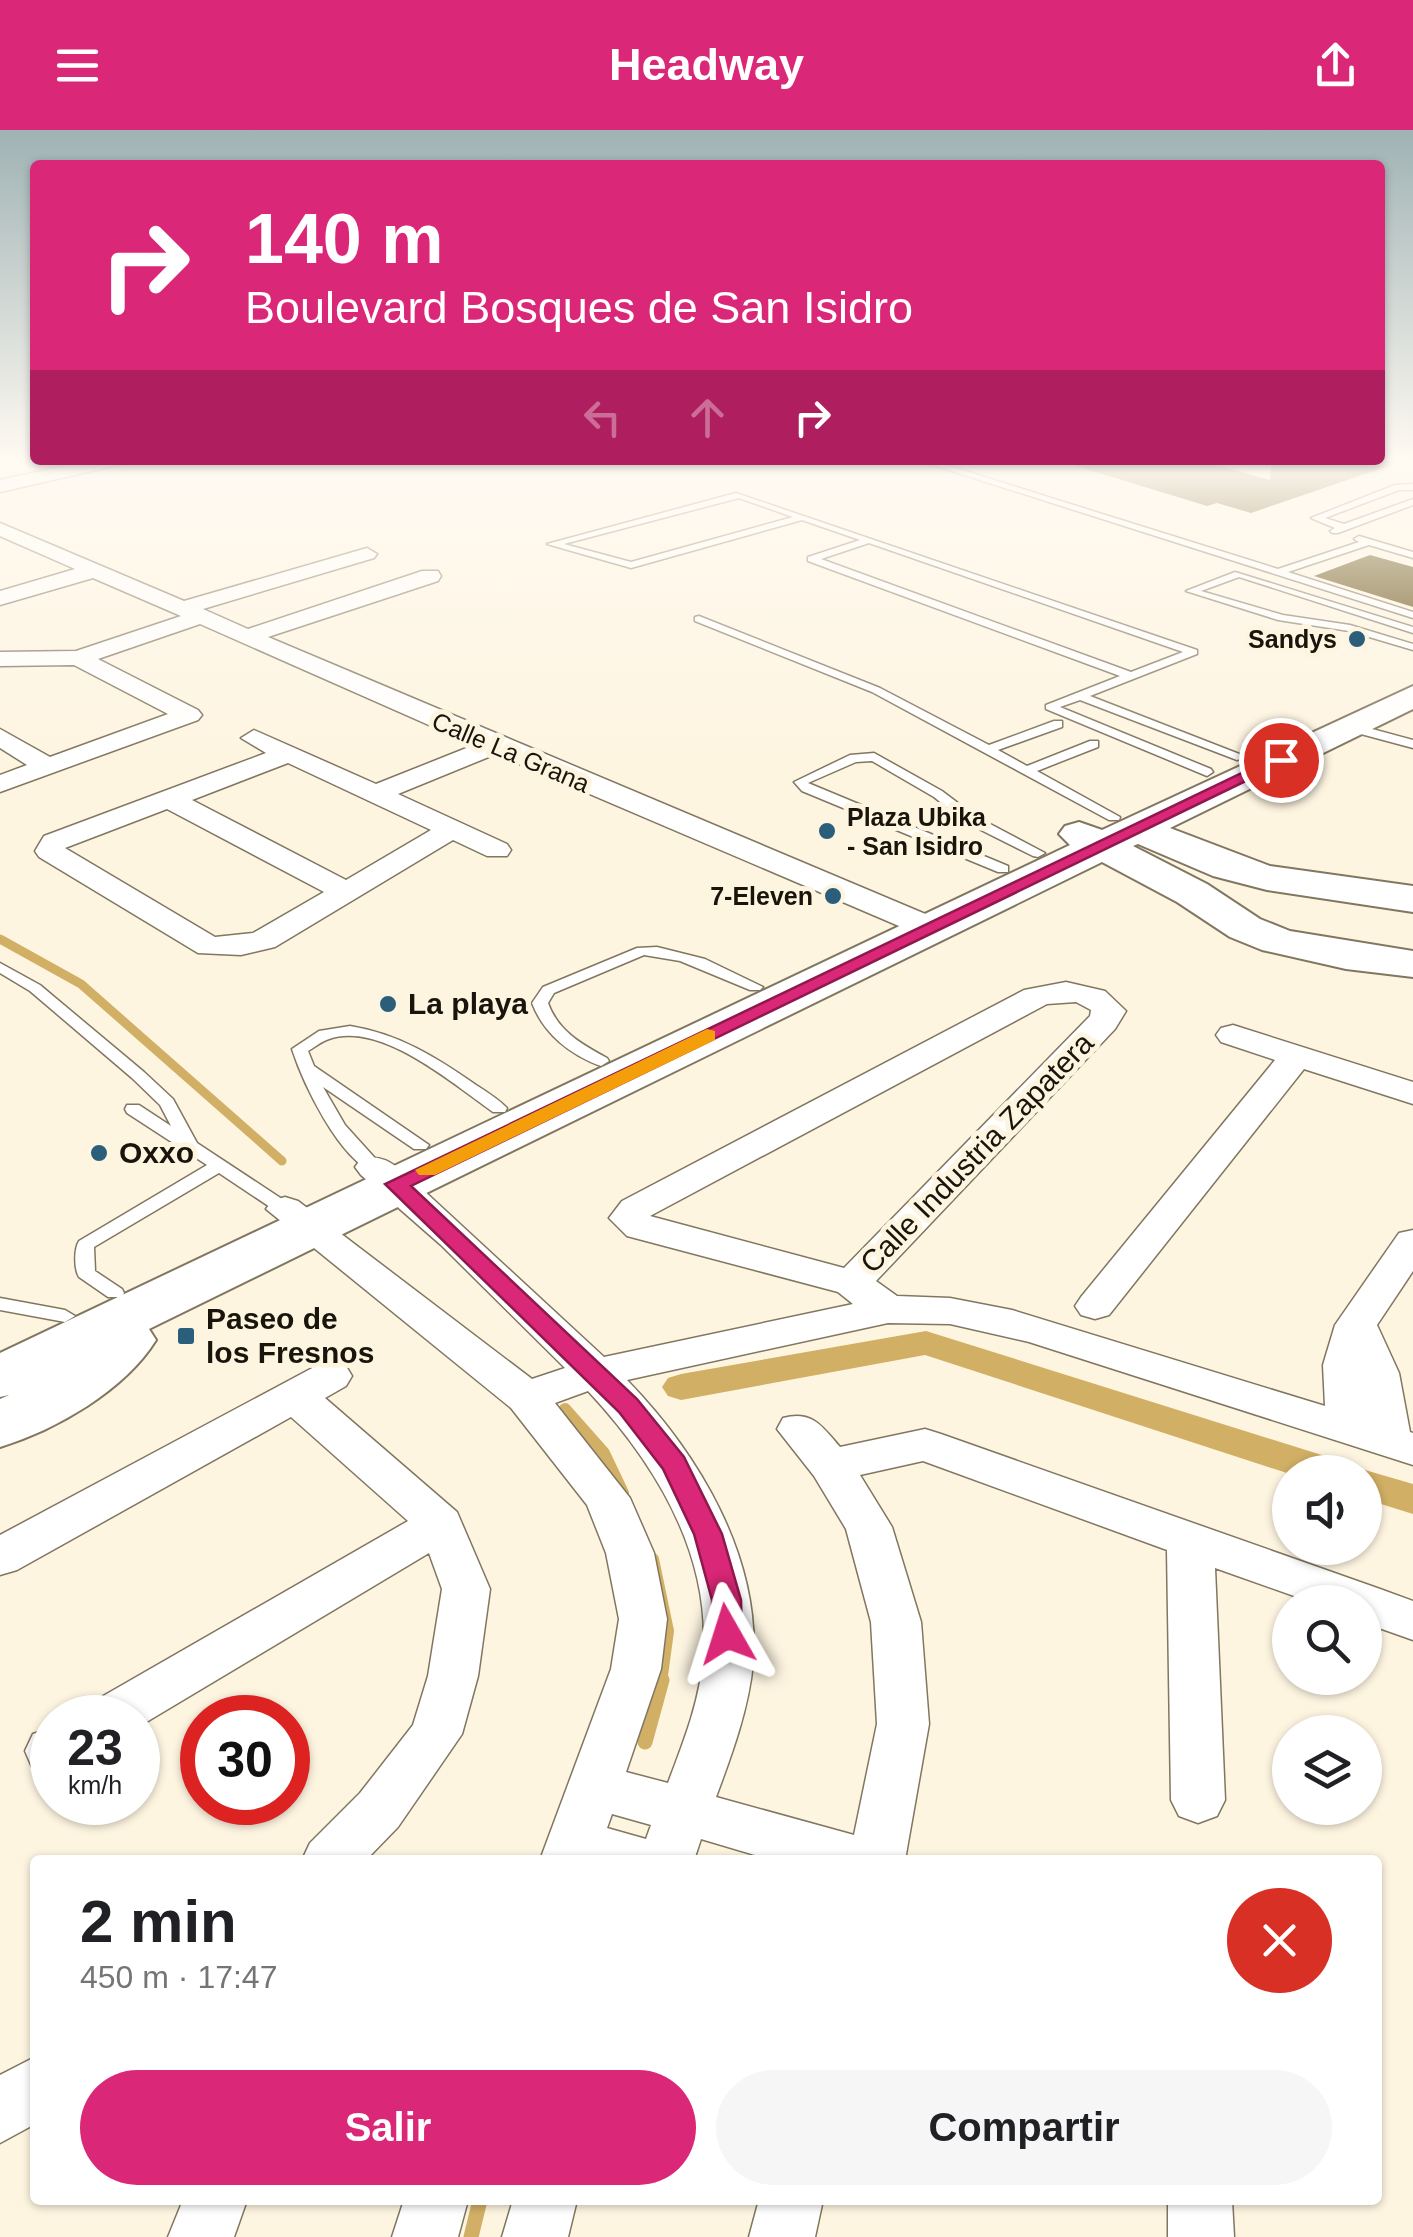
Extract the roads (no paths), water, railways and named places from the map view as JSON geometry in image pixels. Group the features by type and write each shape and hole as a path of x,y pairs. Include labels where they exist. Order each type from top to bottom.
{"main road":[{"path":"385,1161 918,922 1224,764 1413,672"},
{"path":"0,1377 172,1293 385,1161 755,987 918,922 1079,841 1177,810 1413,696"},
{"path":"1177,810 1306,866 1400,898"},
{"path":"1079,841 1227,867 1266,878 1400,898"},
{"path":"1079,841 1192,893 1245,928 1278,941 1346,956 1413,964"},
{"path":"0,1346 115,1293 296,1218"},
{"path":"0,1425 31,1411 114,1353 172,1293"}],"street":[{"name":"Calle La Grana","path":"59,555 918,922"},
{"path":"0,659 78,658 191,613 363,555"},
{"path":"0,598 93,571"},
{"path":"247,638 430,576"},
{"path":"0,784 188,715 78,658"},
{"path":"0,737 49,767"},
{"path":"254,738 496,850"},
{"path":"367,791 487,741"},
{"path":"289,754 48,848 209,946 241,946 264,940 451,830"},
{"path":"169,799 344,892"},
{"name":"Calle Industria Zapatera","path":"1078,991 1100,998 1110,1011 1103,1022 852,1283 641,1228 628,1218 635,1209 1036,997 1078,991"},
{"path":"1233,1035 1413,1093"},
{"path":"1094,1306 1296,1056"},
{"path":"385,1161 628,1405 674,1464 708,1534 726,1600 728,1669 714,1725 668,1855"},
{"path":"296,1218 526,1397 607,1498 630,1553 644,1619 636,1669 571,1852"},
{"path":"1348,1428 1344,1366 1356,1325 1413,1242"},
{"path":"852,1283 888,1310"},
{"path":"526,1397 595,1372 921,1306 958,1310 1401,1445"},
{"path":"1356,1325 1378,1373 1401,1445"},
{"path":"0,1557 313,1386 441,1524 466,1589 453,1676 436,1734 379,1810 335,1855"},
{"path":"878,1855 903,1724 896,1622 869,1526 814,1447 925,1444 1314,1585"},
{"path":"148,1695 441,1524"},
{"path":"1190,1540 1198,1800"},
{"path":"1382,1610 1413,1621"},
{"path":"595,1786 840,1855"},
{"path":"0,2112 30,2091"},
{"path":"201,2237 214,2205"},
{"path":"425,2237 435,2205"},
{"path":"536,2237 544,2205"},
{"path":"782,2237 790,2205"},
{"path":"1200,2205 1202,2237"}],"lane":[{"path":"595,555 631,565 665,555"},
{"path":"822,555 811,559 1131,676"},
{"path":"914,555 1194,652 1050,707 1224,764"},
{"path":"1225,555 1413,615"},
{"path":"1278,572 1328,555"},
{"path":"1413,630 1239,574 1192,591 1282,618 1350,628 1413,647"},
{"path":"699,620 876,690 1025,770 1079,841"},
{"path":"1081,696 1224,764"},
{"path":"988,750 1058,724"},
{"path":"1354,725 1413,740"},
{"path":"1025,770 1094,744"},
{"path":"874,757 938,794 970,818 1079,841 806,788 800,782 854,758 874,757"},
{"path":"600,1061 565,1044 554,1029 540,1002 548,990 642,950 682,956 755,987"},
{"path":"0,967 35,988 167,1103 188,1145"},
{"path":"385,1161 306,1068 300,1049 310,1041 337,1029 365,1032 408,1048 499,1108"},
{"path":"306,1068 385,1161"},
{"path":"132,1109 296,1218"},
{"path":"115,1293 86,1273 85,1245 220,1165"},
{"path":"0,1304 66,1316"}],"waterway":[{"path":"0,939 81,984 282,1161"},
{"path":"681,1387 926,1343 1277,1455"},
{"path":"565,1409 604,1453 623,1493"},
{"path":"1382,1489 1413,1499"},
{"path":"653,1559 668,1631 661,1683"},
{"path":"645,1742 662,1680"},
{"path":"471,2237 479,2205"}],"place":[{"name":"Sandys","path":"1357,639"},
{"name":"Plaza Ubika - San Isidro","path":"827,831"},
{"name":"7-Eleven","path":"833,896"},
{"name":"La playa","path":"388,1004"},
{"name":"Oxxo","path":"99,1153"},
{"name":"Paseo de los Fresnos","path":"186,1336"}]}
